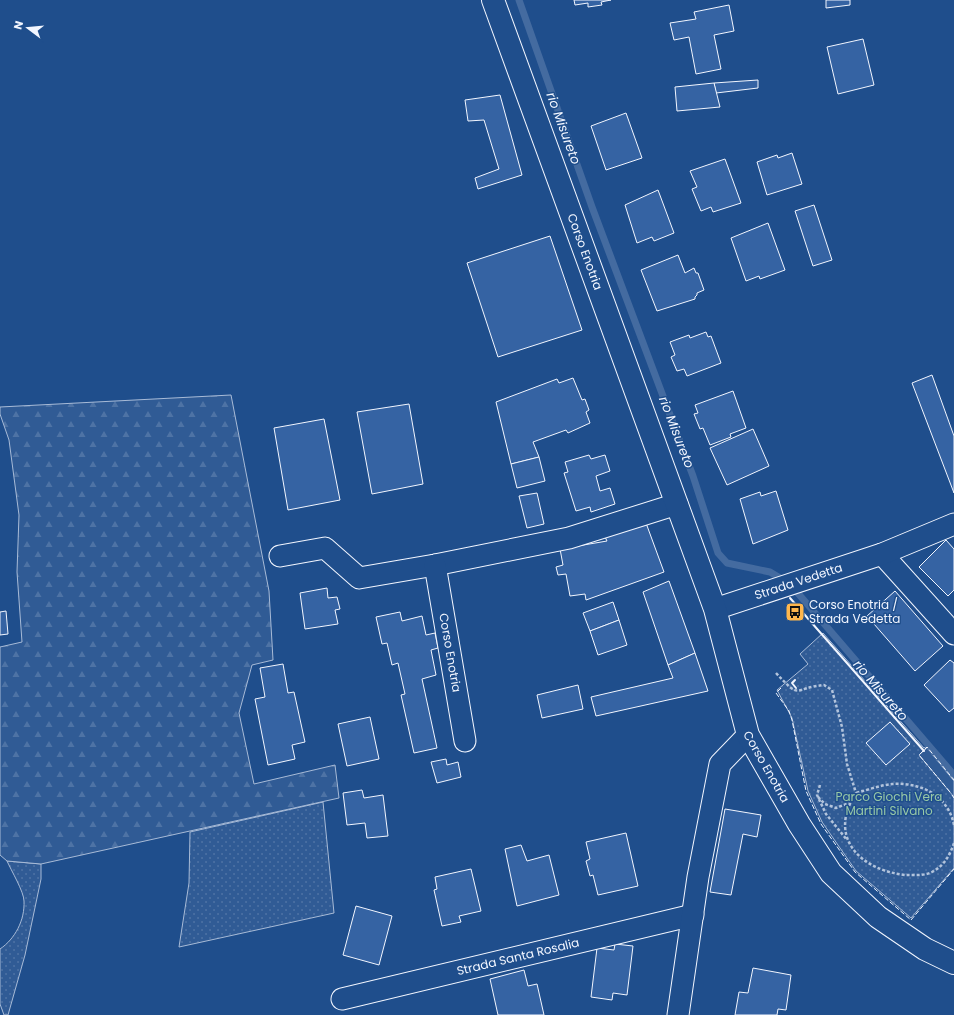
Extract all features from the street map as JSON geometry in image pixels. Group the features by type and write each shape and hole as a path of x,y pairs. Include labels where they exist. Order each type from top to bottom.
{"main road":[{"name":"Corso Enotria","path":"493,0 715,609 748,735 799,824 831,873 878,917 925,949 954,963"}],"street":[{"path":"280,556 325,548 359,578 435,565 569,538 677,504"},
{"name":"Strada Vedetta","path":"715,609 882,554 954,524"},
{"path":"882,554 954,634"},
{"name":"Corso Enotria","path":"435,565 465,741"},
{"path":"677,1013 698,877 720,764 748,735"},
{"name":"Strada Santa Rosalia","path":"342,999 693,914"}],"path":[{"path":"776,673 792,690 798,692 814,686 824,685 832,690 842,727 849,770 856,793"},
{"path":"848,842 844,829 849,803 856,793 891,784 918,785 943,801 954,824"},
{"path":"820,785 817,795 826,814 857,853 868,863 882,870 910,875 923,875 932,872 941,866 950,855 954,843"},
{"path":"817,795 825,804 836,808 849,803"}],"green space":[{"path":"231,395 269,591 273,660 252,665 239,713 254,784 335,765 339,798 41,864 7,861 0,855 0,647 22,642 17,572 19,515 9,440 0,414 0,407"},
{"name":"Parco Giochi Vera Martini Silvano","path":"823,633 924,748 927,746 954,779 954,868 911,918 856,871 822,822 808,791 792,718 777,690 808,664 800,654"},
{"path":"927,748 954,781 954,797 919,755"},
{"path":"323,802 334,913 179,947 189,883 190,832"},
{"path":"7,861 41,864 41,879 25,955 8,1015 4,1015 0,1004 0,949 10,940 18,928 24,908 22,892"}],"building":[{"path":"574,0 611,0 601,2 602,5 588,7 588,3 575,5"},
{"path":"826,0 850,0 850,5 826,8"},
{"path":"729,5 734,31 714,35 721,69 696,74 689,37 674,40 670,23 696,19 694,12"},
{"path":"863,39 874,85 838,94 827,47"},
{"path":"758,80 758,88 716,93 714,83"},
{"path":"714,83 720,107 677,111 675,87"},
{"path":"500,95 522,175 478,189 475,178 499,169 484,120 468,121 465,100"},
{"path":"626,113 642,158 606,170 591,126"},
{"path":"792,153 802,184 767,195 757,162 777,155 778,158"},
{"path":"725,159 741,203 713,212 711,207 701,211 692,189 697,187 690,171"},
{"path":"658,190 674,233 654,241 652,237 637,243 625,205"},
{"path":"814,205 832,260 813,266 795,211"},
{"path":"768,223 785,270 760,279 759,276 746,281 731,238"},
{"path":"550,236 582,330 498,357 467,263"},
{"path":"678,255 685,273 694,268 696,273 698,273 704,290 697,293 695,299 657,311 641,270"},
{"path":"706,332 708,337 711,336 721,363 687,376 684,369 677,371 671,357 675,355 670,342 689,335 690,338"},
{"path":"932,375 954,436 954,493 912,383"},
{"path":"573,378 582,400 585,399 589,410 586,412 590,423 568,433 566,430 533,442 539,457 511,464 496,402 557,379 559,383"},
{"path":"733,391 746,428 730,434 731,437 710,445 703,428 700,429 694,414 698,413 695,405"},
{"path":"409,404 423,484 372,494 357,412"},
{"path":"324,419 340,500 288,510 274,428"},
{"path":"753,429 769,466 727,485 710,448"},
{"path":"589,455 591,459 605,455 610,471 596,476 600,491 610,488 615,504 591,512 590,507 576,511 564,473 568,472 565,462"},
{"path":"539,457 545,481 517,488 511,464"},
{"path":"776,491 788,530 753,544 740,499 760,492 761,496"},
{"path":"537,493 544,524 527,528 519,496"},
{"path":"646,523 664,572 586,600 585,594 570,596 566,574 558,575 556,567 563,565 560,549 607,541 605,537"},
{"path":"946,540 954,549 954,590 948,596 919,567"},
{"path":"669,581 695,653 668,665 643,592"},
{"path":"327,588 328,598 337,597 340,609 335,610 338,624 305,629 300,593"},
{"path":"895,591 943,646 915,671 867,616"},
{"path":"613,602 619,620 590,631 583,613"},
{"path":"6,611 8,634 0,635 0,612"},
{"path":"400,612 402,621 422,616 426,635 435,633 438,648 431,650 436,675 422,679 437,748 414,753 401,695 405,694 398,663 392,665 387,643 382,644 376,617"},
{"path":"619,620 627,645 598,655 590,631"},
{"path":"695,653 708,691 596,716 591,697 673,678 668,665"},
{"path":"950,660 954,663 954,708 949,712 924,685"},
{"path":"283,664 288,693 294,692 305,742 292,745 295,759 268,765 255,699 265,697 260,668"},
{"path":"578,685 583,709 542,718 537,695"},
{"path":"370,717 379,759 347,766 338,724"},
{"path":"890,722 910,744 886,765 866,743"},
{"path":"446,759 447,765 458,762 461,777 437,783 431,762"},
{"path":"362,790 364,798 383,795 388,836 367,838 365,823 347,825 343,793"},
{"path":"725,809 761,815 757,837 743,834 731,895 710,892"},
{"path":"626,833 638,886 598,895 593,875 590,876 586,861 590,859 586,842"},
{"path":"521,845 527,861 549,855 559,895 517,906 505,849"},
{"path":"471,869 481,911 459,916 461,922 442,926 434,890 437,889 435,877"},
{"path":"356,906 392,916 379,965 343,955"},
{"path":"615,944 633,946 627,995 613,993 612,1000 591,997 597,948 614,950"},
{"path":"753,968 791,975 786,1010 778,1009 777,1015 735,1015 739,992 748,993"},
{"path":"524,970 528,986 537,984 544,1015 498,1015 490,979"}],"waterway":[{"name":"rio Misureto","path":"519,0 592,207 693,476 718,553 727,563 770,572 790,584 954,775"}],"fence":[{"path":"781,688 776,693 789,711 792,720 806,791 821,824 855,872 911,920 954,869"},
{"path":"950,792 919,755 927,747 954,780"}],"wall":[{"path":"790,598 924,751"},
{"path":"795,680 792,683 796,688"}],"place":[{"name":"Corso Enotria / Strada Vedetta","path":"795,612"}]}
